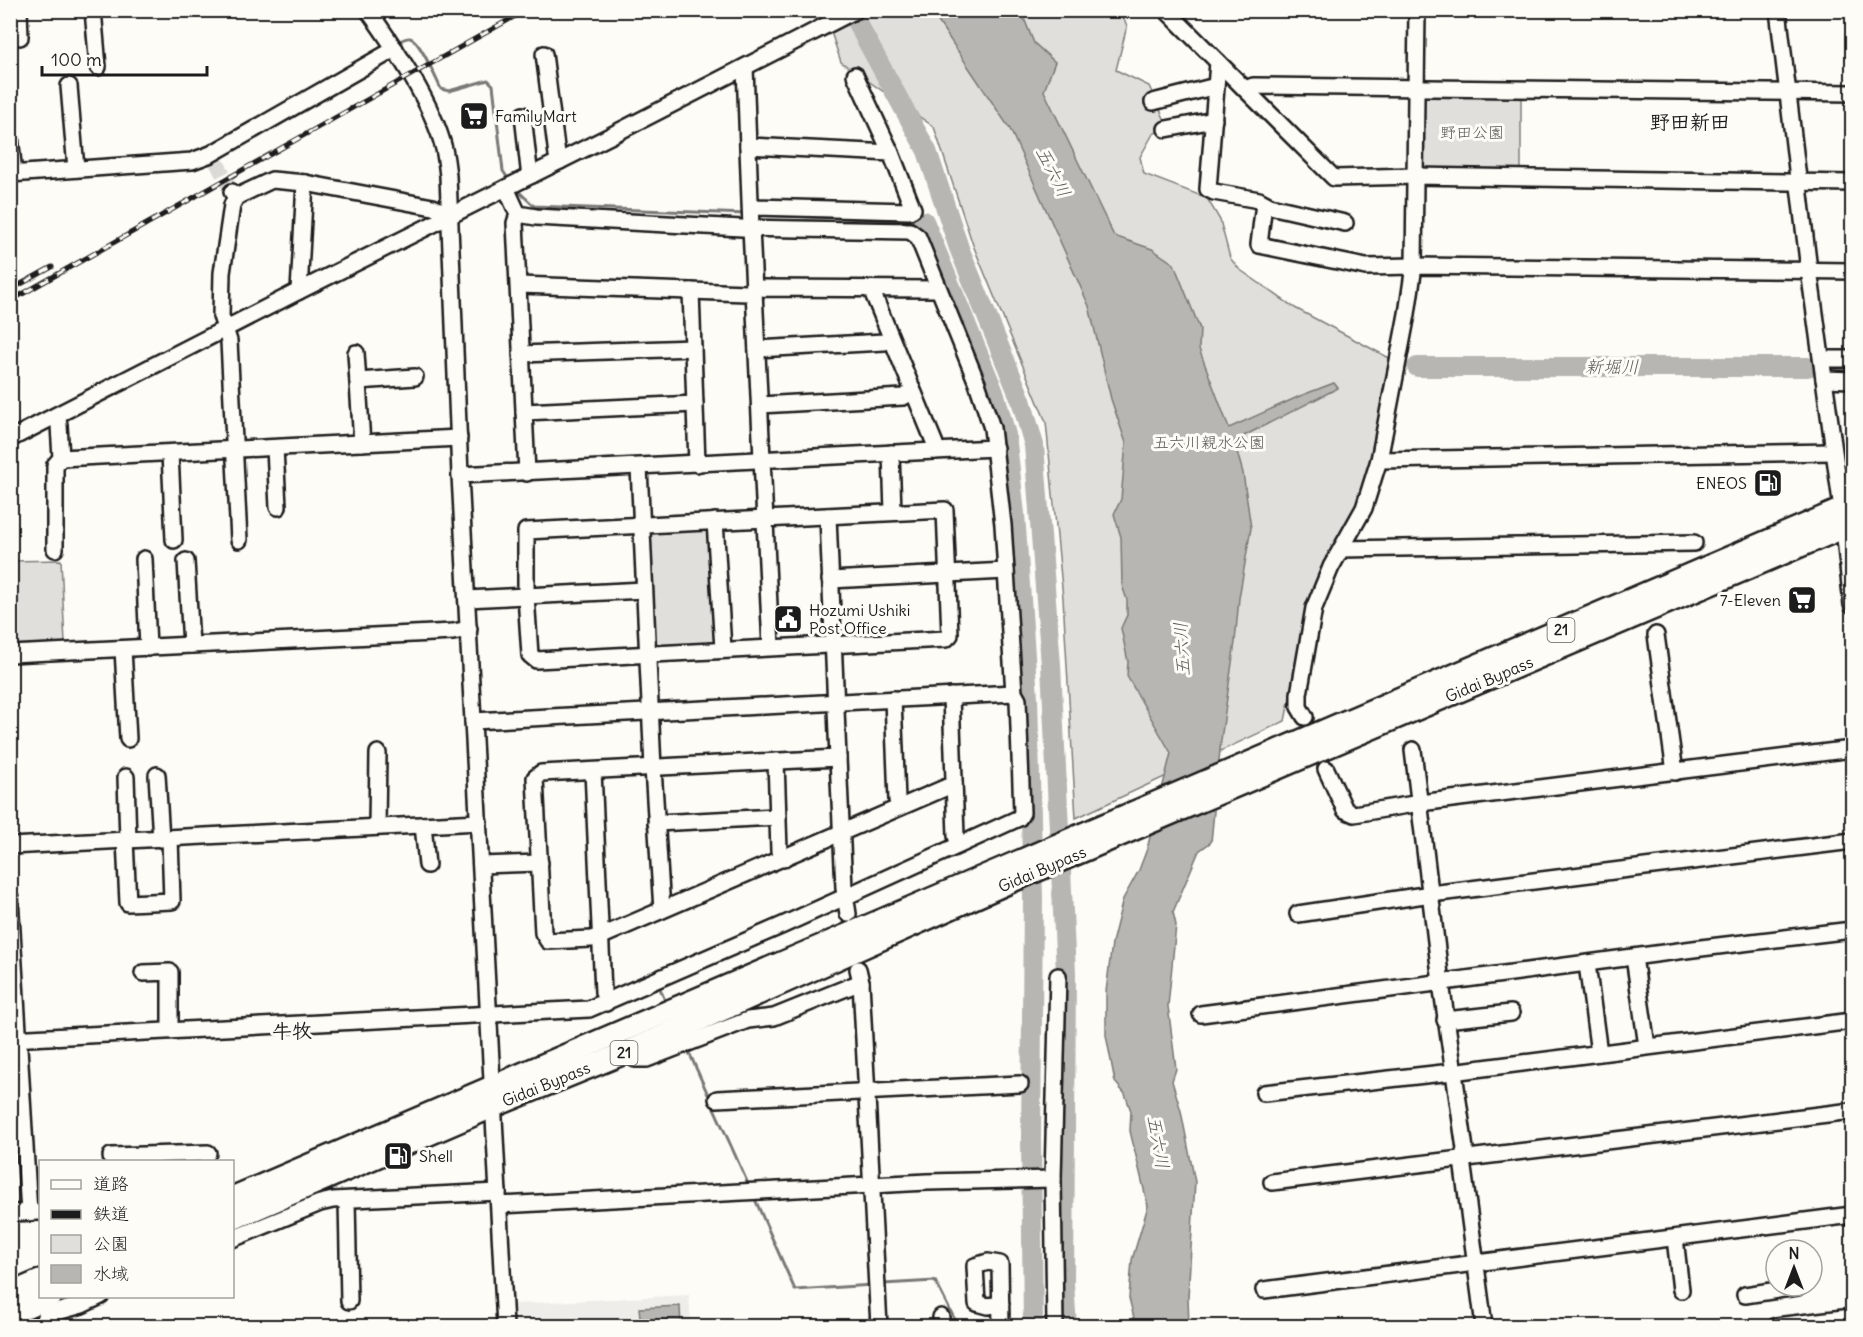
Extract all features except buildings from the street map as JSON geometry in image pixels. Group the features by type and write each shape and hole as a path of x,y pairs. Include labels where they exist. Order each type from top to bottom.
{"highway":[{"name":"Gidai Bypass","path":"234,1197 493,1096 1848,516"},
{"name":"Gidai Bypass","path":"234,1218 493,1096 627,1052 1010,874"},
{"path":"10,1294 39,1281"},
{"path":"10,1314 46,1298"}],"street":[{"path":"19,10 20,37"},
{"path":"93,10 98,67"},
{"path":"368,10 395,49 432,118 444,148 448,176 460,475 505,1326"},
{"path":"1166,10 1334,178 1415,176 1852,183"},
{"path":"1305,717 1299,707 1299,694 1314,608 1331,567 1364,508 1379,460 1406,325 1414,266 1417,10"},
{"path":"1778,10 1833,452 1848,516 1852,605"},
{"path":"10,439 850,14"},
{"path":"10,136 12,174 192,161 213,157 395,49"},
{"path":"544,54 557,154 560,161"},
{"path":"1218,62 1208,189 1345,223"},
{"path":"746,67 751,228 771,647"},
{"path":"751,207 909,211 913,209 891,153 855,75"},
{"path":"69,86 76,169"},
{"path":"1153,102 1216,86"},
{"path":"1245,89 1253,86 1852,93"},
{"path":"523,115 529,169 532,175"},
{"path":"1166,129 1214,120"},
{"path":"748,146 891,153"},
{"path":"239,540 228,341 221,316 222,273 234,195 272,180 305,183 433,207 450,215"},
{"path":"299,291 305,183"},
{"path":"506,188 518,214 515,224 527,473"},
{"path":"1264,202 1259,245 1366,267 1852,271"},
{"path":"14,1039 590,1009 1019,818 1022,813 1018,700 1014,693 1006,571 992,428 977,383 918,237 910,231 751,228 536,217 518,214"},
{"path":"519,285 747,293 762,288 938,289"},
{"path":"873,289 891,339 935,444 934,451"},
{"path":"691,291 697,464"},
{"path":"757,349 884,342 891,339"},
{"path":"521,354 693,348"},
{"path":"356,352 362,443"},
{"path":"1822,359 1852,359"},
{"path":"358,381 416,377"},
{"path":"1824,379 1852,380"},
{"path":"760,405 903,397 914,392"},
{"path":"524,412 695,404"},
{"path":"57,416 60,424 61,458"},
{"path":"55,549 54,465 61,458 459,438"},
{"path":"275,448 278,507"},
{"path":"460,475 995,448"},
{"path":"1379,460 1833,452"},
{"path":"170,453 174,540"},
{"path":"891,453 893,512"},
{"path":"639,467 662,910"},
{"path":"945,510 950,635 946,639 536,660 530,656 526,596 526,531 893,512 945,510"},
{"path":"828,516 835,702 845,896 848,914"},
{"path":"716,521 723,649"},
{"path":"1341,549 1694,543"},
{"path":"144,559 148,648"},
{"path":"186,561 191,645"},
{"path":"830,580 1006,571"},
{"path":"467,599 644,590"},
{"path":"10,654 453,632 469,629"},
{"path":"1656,635 1676,772"},
{"path":"123,649 128,739"},
{"path":"473,721 1014,693"},
{"path":"951,696 956,836 959,845"},
{"path":"893,699 897,800 900,807"},
{"path":"1326,769 1345,810 1354,814 1420,803 1852,749"},
{"path":"1413,750 1445,1020 1465,1149 1462,1160 1484,1326"},
{"path":"377,828 378,753"},
{"path":"838,758 541,773 535,778 543,933 548,940 591,939 602,936 954,784"},
{"path":"776,762 779,851 783,859"},
{"path":"593,771 603,992 606,1003"},
{"path":"126,777 128,903 172,901 157,775"},
{"path":"657,822 778,817"},
{"path":"10,846 479,822"},
{"path":"423,825 427,865"},
{"path":"1298,914 1431,894 1852,841"},
{"path":"481,865 540,863"},
{"path":"10,898 14,1039 35,1212 10,1213"},
{"path":"1201,1014 1852,930"},
{"path":"1635,957 1647,1046"},
{"path":"1587,964 1599,1053"},
{"path":"143,973 170,972 170,1030"},
{"path":"627,1052 635,1059 647,1059 748,1020 774,1017 860,975 879,1326"},
{"path":"1055,1326 1053,1179 1058,976"},
{"path":"1445,1020 1511,1013"},
{"path":"1264,1094 1852,1021"},
{"path":"717,1099 1020,1084"},
{"path":"1272,1182 1852,1111"},
{"path":"112,1160 111,1156 208,1153"},
{"path":"234,1238 320,1203 347,1200 499,1199 752,1192 872,1185 1053,1179"},
{"path":"346,1297 347,1200"},
{"path":"1264,1290 1852,1215"},
{"path":"1675,1238 1681,1290"},
{"path":"1745,1295 1764,1292"},
{"path":"47,1326 44,1319 46,1315 82,1305 97,1298"},
{"path":"1001,1304 1001,1326"},
{"path":"1776,1326 1852,1317"}],"shaded area":[{"path":"689,1295 691,1326 514,1326 513,1304"}],"green space":[{"name":"五六川親水公園","path":"824,11 1121,11 1127,26 1116,70 1149,86 1168,127 1153,134 1140,157 1144,174 1207,198 1220,220 1230,258 1239,269 1295,308 1393,360 1371,477 1326,562 1308,609 1285,721 1076,818 1063,598 1046,422 973,245 934,127 841,62"},
{"name":"野田公園","path":"1422,94 1521,94 1521,170 1422,169"},
{"path":"709,527 719,640 715,646 656,647 652,644 647,533 650,530"},
{"path":"61,560 65,643 11,648 11,561"}],"water":[{"path":"931,11 1021,11 1034,43 1055,62 1044,91 1114,236 1152,249 1174,264 1200,329 1199,349 1229,428 1334,383 1338,388 1234,441 1243,473 1251,528 1239,598 1211,842 1199,851 1173,912 1176,925 1168,1006 1176,1069 1172,1081 1181,1111 1195,1182 1188,1297 1189,1326 1136,1326 1129,1298 1132,1260 1148,1206 1130,1131 1131,1111 1125,1094 1115,1082 1106,1035 1106,992 1112,943 1123,899 1139,870 1147,849 1171,753 1127,676 1128,662 1121,628 1127,615 1127,600 1122,585 1121,537 1114,514 1121,499 1126,443 1111,399 1089,306 1010,129"},
{"path":"680,1306 681,1326 641,1326 639,1308"}],"waterway":[{"name":"五六川","path":"850,10 927,151 959,248 1021,400 1034,445 1051,665 1066,973 1064,1284 1067,1326"},
{"path":"396,43 407,38 414,40 423,52 441,89 449,91 488,80 493,85 503,171 509,180"},
{"path":"515,188 534,206 747,214"},
{"path":"762,215 924,221"},
{"path":"924,221 995,395 1006,435 1015,514 1028,698 1033,898 1031,1138 1033,1326"},
{"name":"新堀川","path":"1417,367 1808,367"},
{"name":"新堀川","path":"1837,369 1852,369"},
{"path":"657,988 659,986 666,1003"},
{"path":"593,1014 598,1014 634,998"},
{"path":"688,1050 749,1186"},
{"path":"754,1197 795,1290 873,1285"},
{"path":"883,1284 935,1281 958,1326"}],"tunnel":[{"path":"216,161 232,192"}],"railway":[{"path":"10,301 526,10"},
{"path":"10,290 52,267"}],"place":[{"name":"FamilyMart","path":"474,116"},
{"name":"ENEOS","path":"1768,483"},
{"name":"7-Eleven","path":"1802,600"},
{"name":"Hozumi Ushiki Post Office","path":"788,619"},
{"name":"Shell","path":"398,1156"}],"district":[{"name":"野田新田","path":"1690,122"},
{"name":"牛牧","path":"292,1031"}]}
